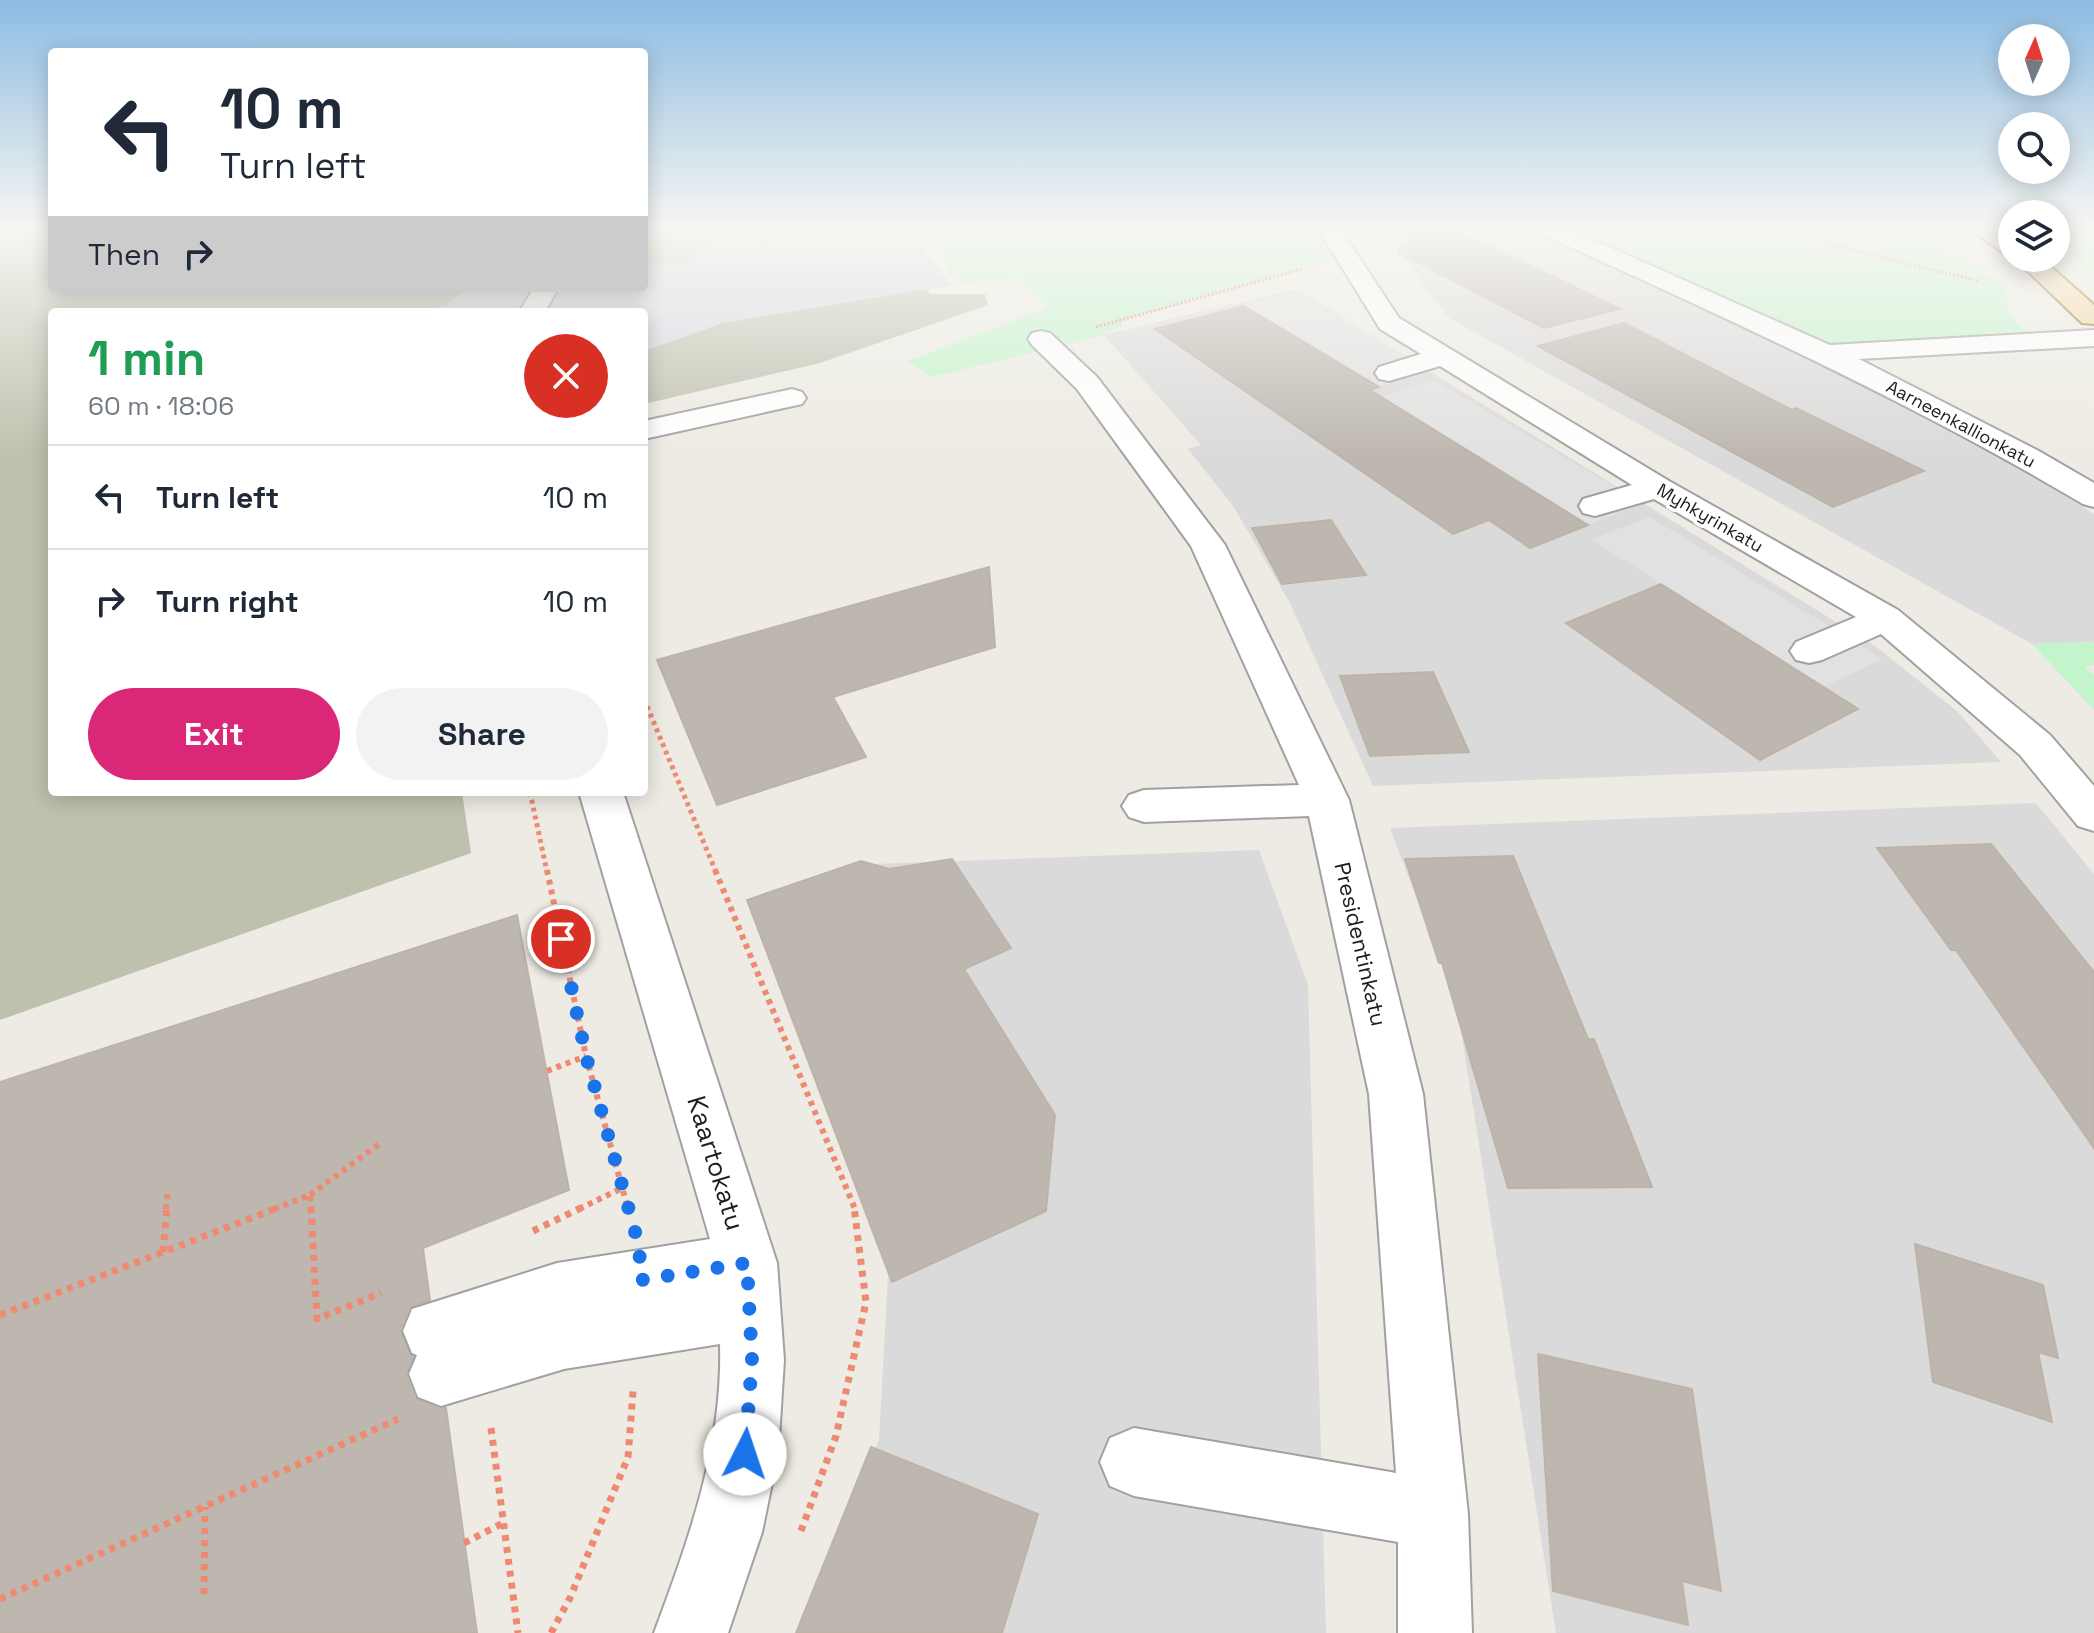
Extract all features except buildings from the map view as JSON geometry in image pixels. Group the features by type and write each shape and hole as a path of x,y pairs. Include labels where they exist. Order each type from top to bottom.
{"main road":[{"path":"2074,303 2093,325"}],"street":[{"name":"Myhkyrinkatu","path":"1376,303 1389,323 1442,357 1658,488 1885,618 2035,745 2094,815"},
{"name":"Aarneenkallionkatu","path":"1715,303 1826,353 2026,457 2094,497"},
{"name":"Aarneenkallionkatu","path":"1826,353 2093,325"},
{"name":"Presidentinkatu","path":"1041,339 1087,383 1208,545 1327,800 1396,1094 1433,1514 1435,1633"},
{"path":"1389,373 1442,357"},
{"path":"648,429 792,398"},
{"path":"1595,506 1658,488"},
{"path":"1809,651 1885,618"},
{"name":"Kaartokatu","path":"602,796 748,1286 752,1360 745,1454 727,1532 691,1633"},
{"path":"1144,806 1327,800"},
{"path":"416,1353 531,1346 639,1303 748,1286"},
{"path":"1134,1462 1433,1514"}],"path":[{"path":"1089,328 1179,303"},
{"path":"531,796 586,1056 639,1246 639,1303 628,1457 570,1598 551,1633"},
{"path":"547,1071 586,1056"},
{"path":"0,1315 310,1195 379,1144"},
{"path":"163,1252 168,1189"},
{"path":"0,1599 401,1418 416,1353 388,1290 317,1319 310,1195"},
{"path":"204,1594 205,1506"},
{"path":"464,1543 503,1523"}],"shaded area":[{"path":"0,303 988,303 820,363 648,403 648,308 48,308 48,796 463,796 471,853 0,1020"},
{"path":"449,303 842,303 723,323 648,350 648,308 427,308"},
{"path":"1237,303 1319,303 1875,646 1957,711 2001,762 1373,786 1290,603 1233,506 1188,449 1201,445 1104,335"},
{"path":"1316,303 1432,371 1379,387 1244,305"},
{"path":"1438,303 1688,303 1839,373 2042,482 2094,514 2094,642 2032,644 1449,318"},
{"path":"1433,380 1643,503 1588,525 1381,397"},
{"path":"1650,517 1883,659 1823,687 1591,539"},
{"path":"2036,803 2094,874 2094,1633 1556,1633 1457,1005 1390,828"},
{"path":"1259,850 1308,985 1326,1633 801,1633 879,1440 890,1240 753,899 847,865"}],"green space":[{"path":"1044,303 1180,303 1123,319 1121,326 1104,335 931,377 907,361 1048,308"},
{"path":"1719,303 2007,303 2014,320 2041,341 1826,353"},
{"path":"2094,642 2094,665 2084,666 2094,675 2094,710 2032,644"}],"route":[{"path":"561,939 586,1056 639,1246 641,1280 747,1263 752,1360 745,1454"}]}
